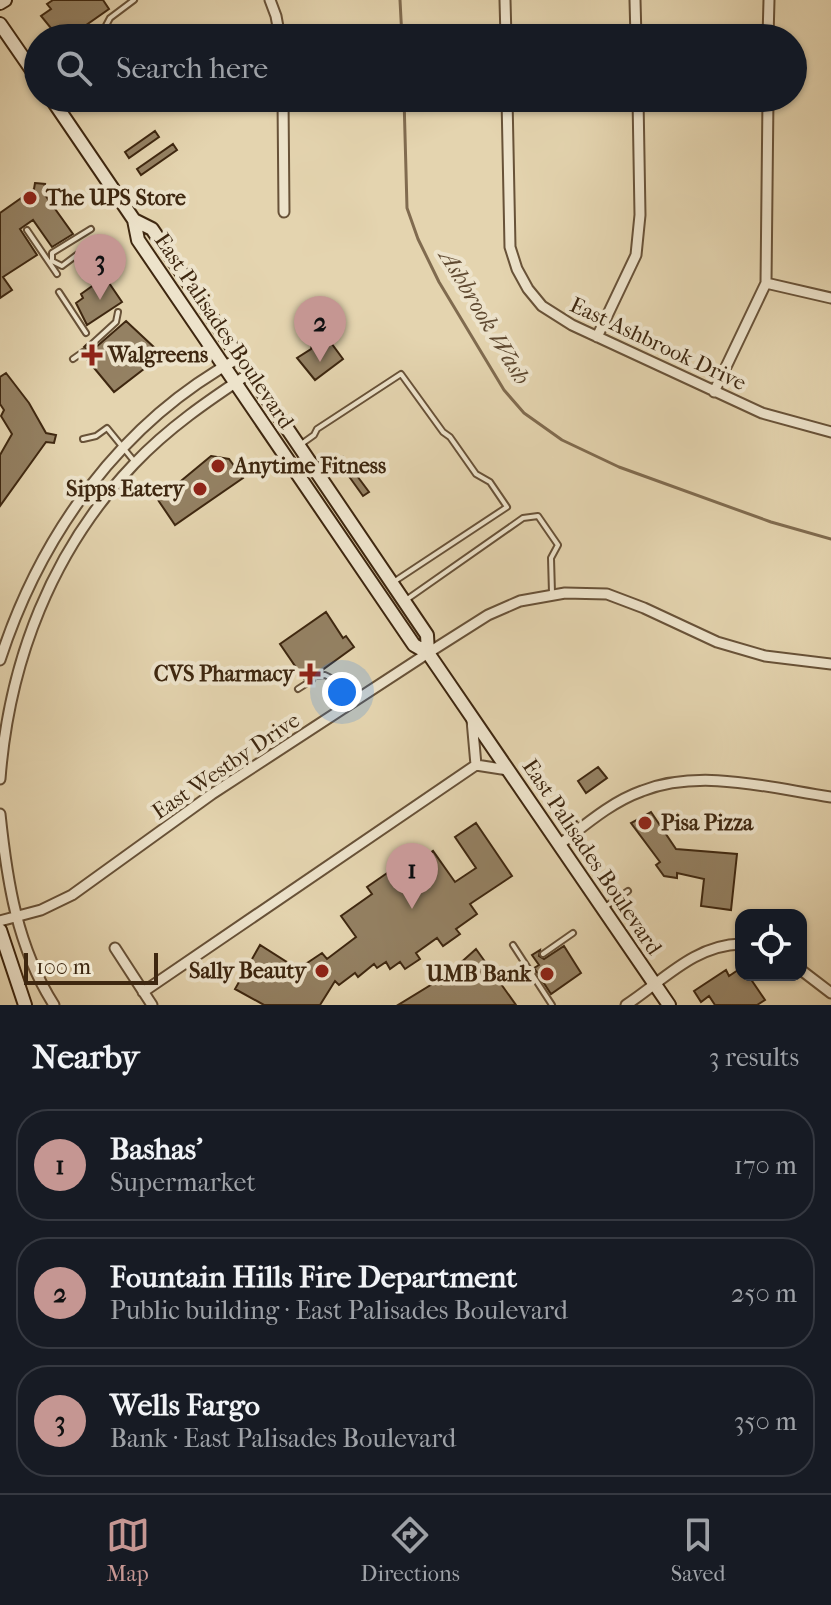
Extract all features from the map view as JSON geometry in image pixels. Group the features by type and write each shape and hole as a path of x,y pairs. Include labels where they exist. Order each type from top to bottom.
{"street":[{"path":"0,3 5,0"},
{"path":"270,0 276,24"},
{"path":"505,0 506,24"},
{"path":"635,0 636,24"},
{"path":"768,24 769,0"},
{"path":"0,24 24,59"},
{"name":"East Palisades Boulevard","path":"61,112 134,220 138,240 223,367 414,645 428,653 669,1005"},
{"path":"283,112 284,212"},
{"name":"East Ashbrook Drive","path":"508,112 513,259 528,289 542,306 597,337 714,392 785,420 831,432"},
{"path":"597,337 636,255 640,215 638,112"},
{"path":"714,392 766,283 768,112"},
{"name":"East Palisades Boulevard","path":"134,220 152,229 250,373 427,635 428,653"},
{"path":"766,283 831,298"},
{"path":"0,660 24,594 63,522 122,448 175,401 239,358"},
{"path":"0,779 11,694 27,639 66,554 88,520 136,463 180,422 250,373"},
{"path":"24,594 42,603"},
{"name":"East Westby Drive","path":"0,921 58,903 212,794 504,607 552,595 607,594 717,642 765,656 831,664"},
{"path":"472,716 476,765"},
{"path":"143,992 476,765 508,770"},
{"path":"559,845 625,798 679,781 723,781 831,797"},
{"path":"0,814 7,873 17,918 31,963 54,1005"},
{"path":"0,930 25,1005"},
{"path":"626,1005 656,986 671,970 701,953 720,945 735,944"},
{"path":"115,948 152,1005"},
{"path":"807,975 831,993"}],"lane":[{"path":"107,24 134,0"},
{"path":"91,229 52,253 52,261 62,266 98,239"},
{"path":"27,230 57,274"},
{"path":"59,292 86,333"},
{"path":"92,344 116,322 118,312"},
{"path":"73,359 83,352"},
{"path":"298,446 314,435 317,429 401,374 476,474 490,482 507,507 391,583"},
{"path":"83,439 96,436 107,428 136,463"},
{"path":"404,601 523,518 538,516 558,545 551,558 552,595"},
{"path":"319,676 335,680"},
{"path":"298,689 312,680"},
{"path":"603,909 628,891"},
{"path":"543,954 573,933"},
{"path":"513,945 552,1005"},
{"path":"526,965 535,959"}],"building":[{"path":"53,0 103,0 109,9 88,24 48,24 41,16 51,9 47,4"},
{"path":"155,131 159,137 129,158 125,152"},
{"path":"173,144 177,150 141,175 137,169"},
{"path":"35,183 45,184 43,192 73,234 52,247 33,220 20,229 37,255 3,277 12,290 0,298 0,213 34,189"},
{"path":"105,277 122,302 87,325 76,303 83,298 81,294"},
{"name":"Walgreens","path":"126,321 157,350 156,362 114,392 85,357 88,351 84,347 87,344 95,348"},
{"path":"319,321 333,325 329,340 343,359 315,380 297,358 311,349"},
{"path":"6,373 29,403 46,433 56,435 54,443 46,442 0,506 0,455 12,434 1,416 4,410 0,404 0,377"},
{"path":"211,456 229,459 243,478 175,525 158,500"},
{"path":"343,457 369,492 363,496 338,461"},
{"name":"CVS Pharmacy","path":"326,612 343,638 346,636 354,647 314,676 304,679 280,644"},
{"path":"598,767 607,778 586,793 578,781"},
{"path":"651,812 676,849 737,854 731,910 701,906 704,879 677,873 677,878 664,876 656,865 660,862 631,823"},
{"path":"476,823 512,876 470,904 477,914 456,929 460,934 443,946 437,938 416,953 420,959 405,969 400,962 390,969 386,962 377,968 374,964 358,977 355,973 339,985 335,981 320,1005 264,1005 235,989 260,945 298,969 322,953 327,959 356,937 341,916 372,894 367,887 406,860 411,866 433,851 455,882 476,868 455,837"},
{"name":"UMB Bank","path":"564,946 581,973 551,994 534,968 539,965 532,955 540,950 539,956 544,959"},
{"path":"476,949 516,1005 398,1005 447,975"},
{"path":"726,970 729,976 735,972 735,981 752,981 765,1000 757,1005 715,1005 709,996 701,1002 694,991"}],"waterway":[{"name":"Ashbrook Wash","path":"400,0 401,24"},
{"name":"Ashbrook Wash","path":"404,112 407,208 418,239 439,282 504,390 524,413 562,440 619,467 771,522 831,539"}],"place":[{"name":"The UPS Store","path":"30,198"},
{"name":"Wells Fargo","path":"100,300"},
{"name":"Walgreens","path":"92,355"},
{"name":"Fountain Hills Fire Department","path":"320,362"},
{"name":"Anytime Fitness","path":"218,466"},
{"name":"Sipps Eatery","path":"200,489"},
{"name":"CVS Pharmacy","path":"310,674"},
{"name":"Pisa Pizza","path":"645,823"},
{"name":"Bashas'","path":"412,909"},
{"name":"Sally Beauty","path":"322,971"},
{"name":"UMB Bank","path":"547,974"}]}
